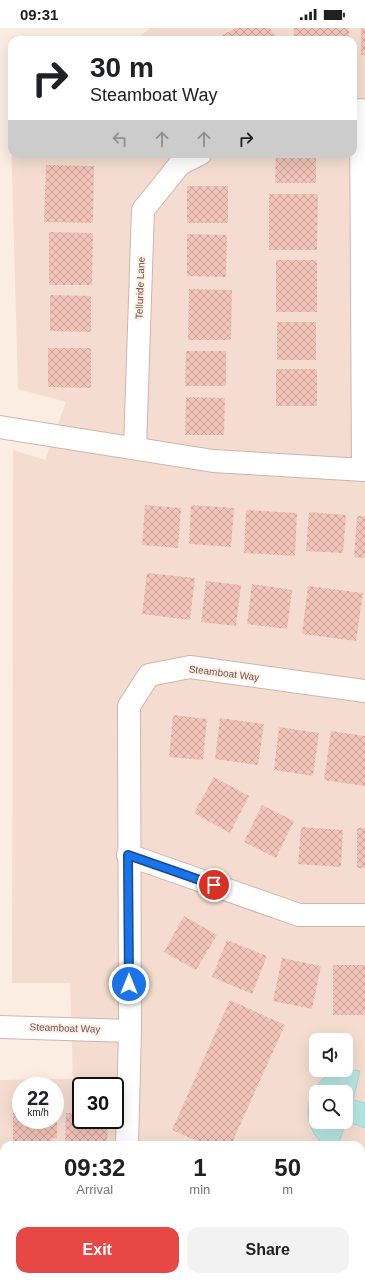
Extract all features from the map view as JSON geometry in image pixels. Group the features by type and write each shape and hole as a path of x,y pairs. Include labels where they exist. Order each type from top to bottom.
{"street":[{"path":"0,427 135,447 213,461 364,470 360,110"},
{"name":"Telluride Lane","path":"135,447 143,210 180,164 192,158"},
{"name":"Steamboat Way","path":"127,1141 130,1031 128,855 129,706 150,675 190,667 365,691"},
{"path":"128,855 299,915 365,916"},
{"name":"Steamboat Way","path":"2,1027 130,1031"}],"shaded area":[{"path":"150,28 365,28 365,1141 0,1141 0,1080 12,1080 12,1129 64,1129 64,1079 72,1079 72,1129 124,1129 124,1077 73,1077 70,983 12,983 13,450 45,460 66,402 18,389 12,158 357,158 357,36 140,36"}],"water":[{"path":"353,1070 360,1071 353,1100 353,1085 318,1085 326,1077 353,1077"},
{"path":"353,1100 365,1103 365,1128 353,1124"},
{"path":"312,1129 344,1129 339,1141 320,1141"}],"building":[{"path":"236,28 270,28 275,36 221,36"},
{"path":"294,28 349,28 349,36 294,36"},
{"path":"361,28 365,28 365,55 361,55"},
{"path":"276,158 316,158 316,183 275,183"},
{"path":"46,165 94,166 93,223 44,222"},
{"path":"187,186 228,186 228,223 187,223"},
{"path":"269,194 318,194 317,250 269,250"},
{"path":"49,232 93,233 92,285 49,285"},
{"path":"187,234 227,235 226,277 187,276"},
{"path":"276,260 317,260 317,312 276,312"},
{"path":"189,289 232,290 231,340 188,340"},
{"path":"50,295 91,296 91,332 50,331"},
{"path":"277,322 316,322 316,360 277,360"},
{"path":"48,348 91,348 91,388 48,387"},
{"path":"186,351 226,351 226,386 185,386"},
{"path":"276,369 317,369 317,406 276,406"},
{"path":"186,397 225,398 224,435 185,435"},
{"path":"145,505 181,508 178,548 142,545"},
{"path":"191,505 234,508 231,547 189,544"},
{"path":"246,510 297,513 295,556 244,553"},
{"path":"309,512 346,515 343,553 306,551"},
{"path":"357,516 365,516 365,558 354,557"},
{"path":"147,573 195,578 190,620 142,614"},
{"path":"206,581 241,585 236,626 201,622"},
{"path":"252,584 292,590 287,629 247,624"},
{"path":"308,586 363,593 356,641 302,634"},
{"path":"173,715 207,719 203,760 169,757"},
{"path":"220,718 264,724 258,765 215,759"},
{"path":"279,727 319,733 313,776 274,770"},
{"path":"331,731 365,736 365,786 324,780"},
{"path":"214,777 249,796 230,833 194,813"},
{"path":"262,805 294,821 276,858 244,842"},
{"path":"301,827 343,830 341,867 298,864"},
{"path":"357,828 365,828 365,868 357,868"},
{"path":"184,916 217,935 196,970 164,952"},
{"path":"227,940 267,956 252,994 212,977"},
{"path":"282,958 321,966 312,1009 273,1001"},
{"path":"333,965 365,965 365,1015 333,1015"},
{"path":"230,1000 285,1025 233,1141 197,1141 172,1130"},
{"path":"66,1113 72,1113 72,1129 108,1129 107,1141 65,1141"},
{"path":"13,1129 57,1129 57,1138 51,1138 51,1141 13,1141"}],"route":[{"path":"129,984 128,855 214,885"}]}
